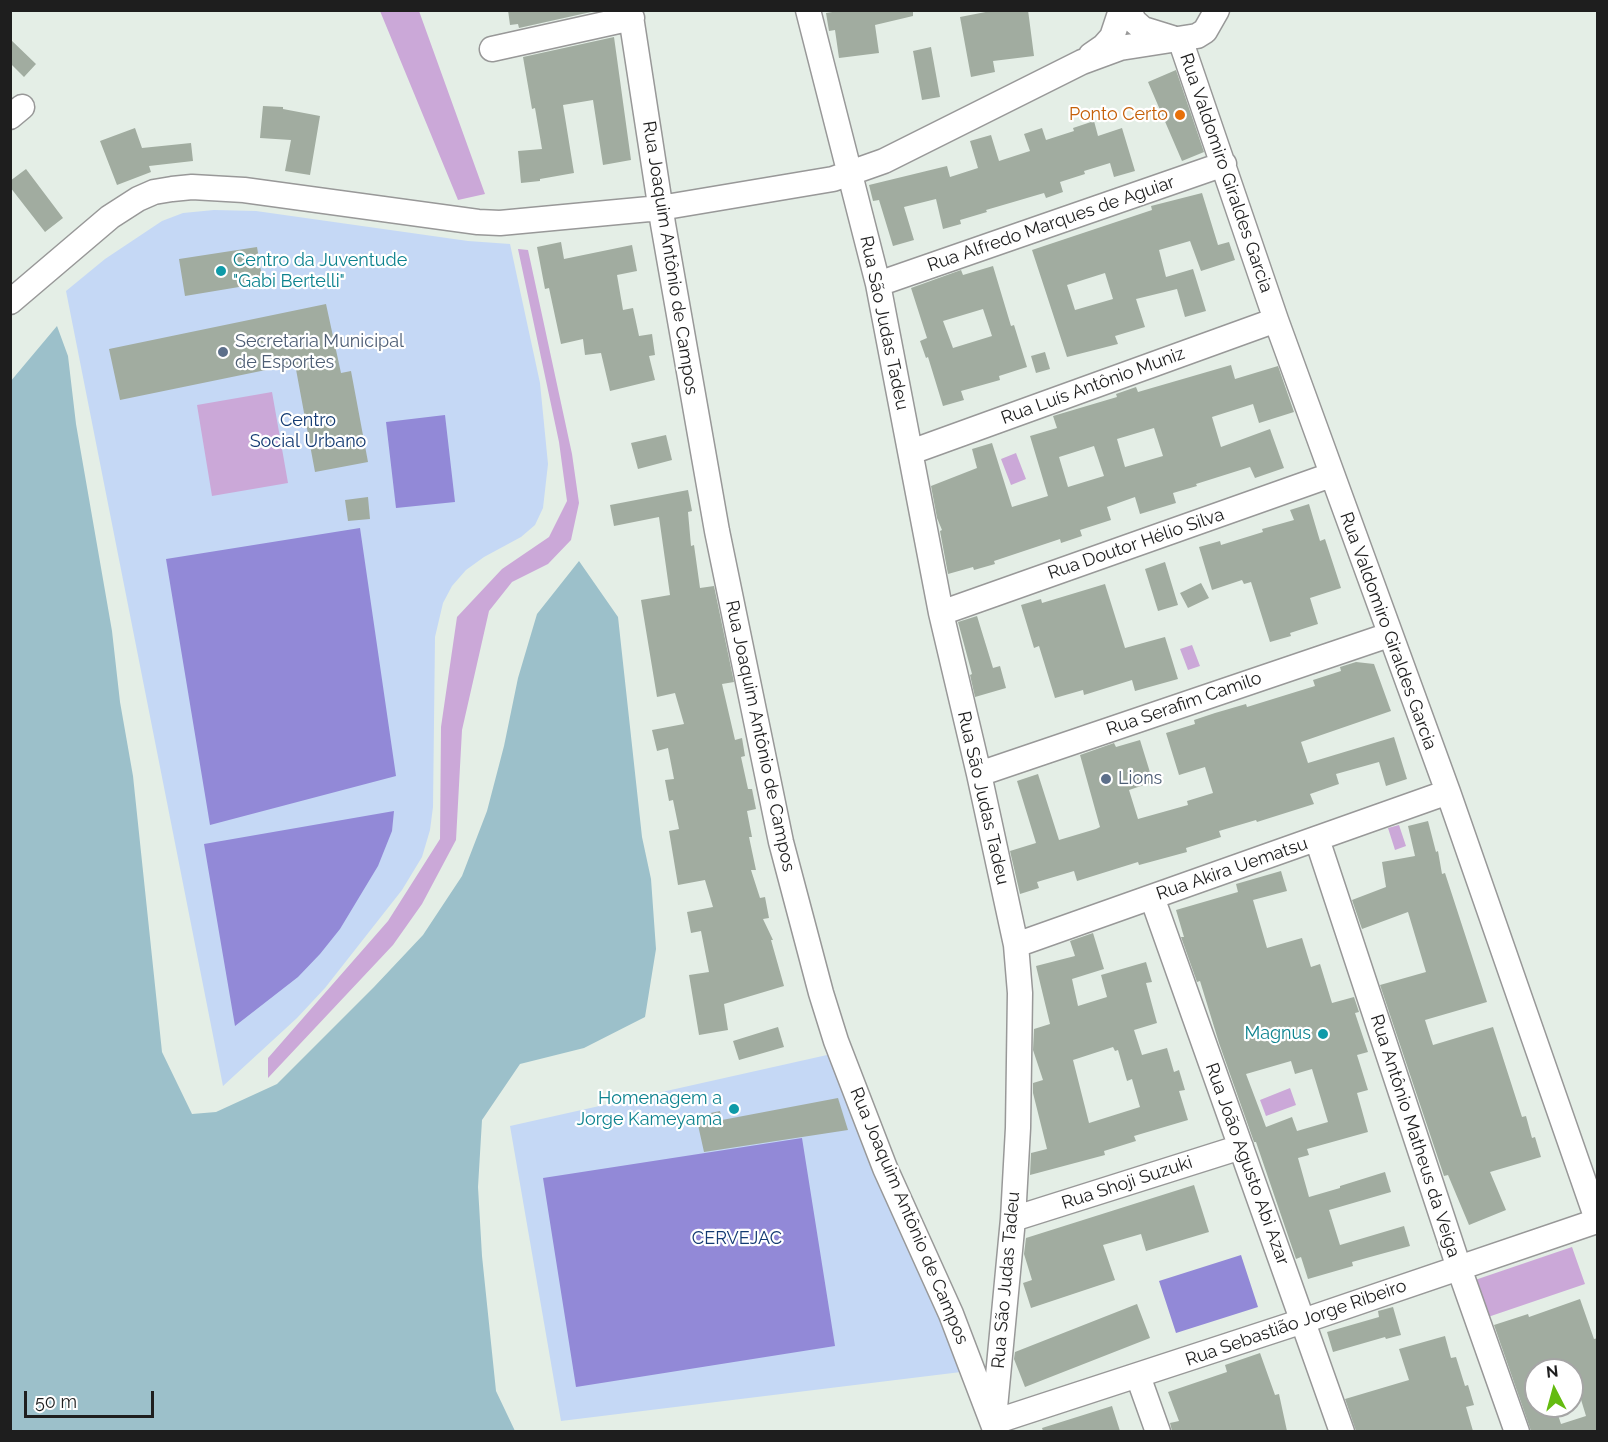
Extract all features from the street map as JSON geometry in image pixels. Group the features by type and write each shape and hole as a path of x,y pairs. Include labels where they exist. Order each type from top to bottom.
{"street":[{"name":"Rua São Judas Tadeu","path":"808,10 878,284 941,613 980,774 1016,945 1020,993 1018,1128 1013,1219 994,1428"},
{"path":"1082,62 1112,37 1121,10"},
{"path":"1129,10 1134,21 1143,29 1165,37 1180,39"},
{"path":"10,302 110,217 138,199 154,192 172,189 192,187 244,190 478,222 529,221 660,208 816,183 849,174 893,157 1082,62 1120,48 1197,36 1205,31 1217,10"},
{"path":"492,49 631,14"},
{"name":"Rua Joaquim Antônio de Campos","path":"631,14 660,208 717,531 781,842 836,1041 885,1168 951,1314 994,1428"},
{"name":"Rua Valdomiro Giraldes Garcia","path":"1180,39 1276,320 1448,792 1597,1222"},
{"name":"Rua Alfredo Marques de Aguiar","path":"878,284 1224,165"},
{"name":"Rua Luís Antônio Muniz","path":"911,452 1276,320"},
{"name":"Rua Doutor Hélio Silva","path":"941,613 1331,475"},
{"name":"Rua Serafim Camilo","path":"980,774 1389,635"},
{"name":"Rua Akira Uematsu","path":"1016,945 1448,792"},
{"name":"Rua Antônio Matheus da Veiga","path":"1317,839 1459,1268 1517,1431"},
{"name":"Rua João Agusto Abi Azar","path":"1152,897 1342,1431"},
{"name":"Rua Shoji Suzuki","path":"1013,1219 1241,1147"},
{"name":"Rua Sebastião Jorge Ribeiro","path":"994,1428 1138,1376 1597,1222"},
{"path":"1138,1376 1158,1431"}],"shaded area":[{"path":"380,11 419,11 485,194 458,200"},
{"path":"518,249 528,250 572,454 579,503 571,540 548,564 512,582 489,611 462,730 456,840 422,904 393,945 268,1078 268,1058 388,921 440,839 441,727 457,617 502,569 549,537 567,501 559,442"},
{"path":"57,326 68,356 76,424 112,631 120,702 133,776 162,1052 192,1114 216,1112 277,1084 423,935 462,876 487,811 504,746 518,678 537,614 579,561 618,617 642,837 651,879 656,949 645,1017 584,1048 520,1064 482,1120 478,1187 482,1256 496,1391 515,1431 11,1431 10,382"},
{"path":"272,392 288,483 212,496 197,405"},
{"path":"1016,453 1026,479 1011,485 1001,459"},
{"path":"1192,645 1200,666 1188,670 1180,649"},
{"path":"1399,825 1406,846 1395,850 1388,828"},
{"path":"1290,1088 1296,1105 1266,1116 1260,1100"},
{"path":"1572,1247 1585,1284 1488,1317 1475,1280"}],"green space":[{"name":"Centro Social Urbano","path":"214,210 256,211 468,241 510,244 540,383 548,464 543,508 535,525 521,537 484,557 466,570 452,586 443,603 435,637 433,807 430,830 422,857 402,890 325,988 297,1018 223,1086 66,291 105,259 162,221 183,213"},
{"path":"445,415 455,502 396,508 386,422"},
{"path":"360,528 396,776 210,825 166,559"},
{"path":"394,811 392,831 378,866 340,929 298,977 235,1026 204,844"},
{"name":"CERVEJAC","path":"836,1053 961,1372 561,1421 510,1126"},
{"path":"802,1138 835,1346 576,1387 543,1178"},
{"path":"1241,1255 1258,1307 1176,1333 1159,1281"}],"building":[{"path":"508,10 600,10 519,28 518,24 510,25"},
{"path":"845,10 913,10 913,16 875,25 879,53 839,58 835,30 829,31 826,13"},
{"path":"996,10 1028,10 1034,56 993,61 995,72 971,77 960,17"},
{"path":"614,37 631,160 603,165 593,100 563,105 574,173 521,183 518,151 542,149 523,57"},
{"path":"10,39 36,64 24,77 10,63"},
{"path":"931,47 940,97 922,100 913,51"},
{"name":"Ponto Certo","path":"1176,70 1204,152 1182,161 1148,82"},
{"path":"263,106 283,107 283,109 320,116 310,175 285,171 291,140 260,138"},
{"path":"1094,121 1098,136 1122,128 1135,171 1114,177 1110,163 1060,182 1063,192 1046,198 1044,193 986,210 987,212 960,220 961,224 943,229 936,199 904,207 914,240 893,246 879,200 873,201 869,185 947,166 950,177 978,168 970,141 991,135 999,161 1030,151 1024,134 1042,128 1046,140 1074,131 1073,128"},
{"path":"135,128 142,148 191,143 193,161 149,166 151,172 117,185 100,141"},
{"path":"26,169 63,218 45,232 10,187 10,181"},
{"path":"1202,193 1218,245 1229,242 1235,260 1201,271 1190,241 1159,250 1166,277 1193,269 1206,311 1185,317 1177,289 1136,299 1145,327 1115,336 1118,344 1067,357 1032,250 1152,210 1151,206","holes":["1105,273 1113,299 1075,310 1067,285"]},
{"path":"561,242 564,259 632,245 637,271 617,275 623,310 633,308 639,336 652,334 655,355 649,356 655,380 610,391 601,353 585,355 583,339 561,344 549,288 545,289 537,247"},
{"name":"Centro da Juventude \"Gabi Bertelli\"","path":"257,247 263,283 185,296 179,259"},
{"path":"993,266 1011,326 1014,325 1027,367 999,376 1000,380 961,391 964,400 943,406 928,357 926,358 920,341 927,338 911,288 961,270 963,275","holes":["983,309 992,336 953,348 943,321"]},
{"name":"Secretaria Municipal de Esportes","path":"326,304 341,373 351,371 368,462 315,472 295,364 120,400 109,349"},
{"path":"1045,352 1050,369 1036,373 1031,356"},
{"path":"1231,365 1235,379 1278,366 1294,412 1259,423 1253,404 1212,417 1221,447 1270,429 1284,468 1255,478 1250,467 1196,484 1197,486 1173,493 1176,503 1140,514 1135,497 1107,507 1111,520 1080,530 1082,536 1061,543 1060,539 974,570 973,567 948,574 940,531 942,530 937,518 931,486 977,468 972,449 992,443 1012,507 1048,496 1030,436 1057,428 1053,416 1117,397 1116,394 1136,387 1138,392","holes":["1154,428 1163,456 1125,467 1117,439","1094,446 1104,476 1068,487 1059,457"]},
{"path":"666,435 672,460 638,469 631,443"},
{"path":"688,490 692,511 688,512 691,546 694,545 700,588 714,586 734,682 722,684 735,740 742,738 745,756 741,757 748,789 752,789 756,809 747,811 752,837 749,837 756,870 751,870 760,898 765,897 769,918 763,919 773,940 771,940 784,986 724,1004 728,1030 699,1035 689,975 709,972 701,931 691,933 687,912 713,907 705,880 678,885 669,831 679,829 673,800 669,801 665,780 674,779 668,748 657,751 652,730 684,724 675,693 657,697 641,600 670,595 659,517 614,526 610,505"},
{"path":"368,497 370,519 348,521 345,500"},
{"path":"1309,504 1320,541 1325,539 1341,588 1310,598 1318,624 1270,642 1251,582 1244,584 1242,580 1212,590 1199,547 1220,541 1221,545 1263,532 1262,529 1294,520 1290,510"},
{"path":"1165,562 1178,605 1158,611 1145,569"},
{"path":"1201,583 1209,598 1188,608 1180,593"},
{"path":"1105,584 1125,648 1165,637 1178,679 1135,691 1132,680 1084,695 1083,690 1055,698 1039,646 1034,648 1021,605 1041,599 1042,603"},
{"path":"977,616 993,668 1000,666 1006,688 975,697 970,675 972,674 958,622"},
{"path":"1356,662 1374,664 1391,711 1301,742 1308,763 1394,737 1407,779 1386,786 1379,762 1336,774 1339,784 1310,794 1314,804 1219,831 1221,837 1186,848 1187,852 1139,865 1138,862 1077,881 1074,871 1037,882 1039,888 1020,894 1010,851 1036,843 1017,781 1038,774 1059,840 1096,829 1100,827 1080,755 1114,743 1116,747 1140,740 1153,782 1129,790 1138,819 1188,805 1187,801 1213,793 1205,767 1179,775 1166,733 1195,724 1194,720 1215,713 1246,704 1247,707 1315,686 1313,680 1341,671 1340,667"},
{"path":"1428,821 1436,852 1438,851 1442,874 1445,873 1487,1002 1425,1020 1433,1045 1493,1027 1522,1117 1526,1116 1532,1138 1535,1137 1541,1157 1490,1172 1506,1210 1469,1225 1448,1175 1444,1176 1380,985 1426,972 1408,912 1362,929 1352,900 1386,887 1382,862 1415,856 1408,826"},
{"path":"1281,871 1287,891 1253,900 1267,948 1302,938 1311,967 1320,964 1332,1003 1354,997 1359,1012 1355,1013 1368,1052 1357,1055 1368,1090 1357,1093 1368,1132 1307,1149 1309,1155 1298,1158 1309,1197 1385,1172 1391,1192 1329,1210 1340,1245 1404,1226 1410,1246 1352,1262 1353,1266 1308,1279 1301,1257 1296,1259 1219,1043 1200,981 1197,982 1181,937 1184,937 1176,910 1238,892 1236,884","holes":["1291,1061 1295,1074 1312,1069 1328,1122 1297,1131 1292,1117 1266,1127 1246,1074"]},
{"path":"1093,933 1104,969 1072,979 1078,1006 1107,997 1101,975 1146,962 1152,982 1146,983 1157,1023 1134,1030 1142,1055 1167,1048 1174,1072 1179,1070 1185,1090 1179,1091 1188,1120 1134,1136 1136,1141 1104,1151 1105,1155 1030,1175 1031,1153 1047,1149 1033,1093 1033,1083 1043,1080 1033,1050 1034,1029 1050,1024 1036,966 1075,956 1070,941","holes":["1113,1047 1115,1051 1118,1050 1127,1081 1132,1079 1140,1107 1089,1123 1073,1060"]},
{"path":"778,1027 784,1047 739,1060 733,1041"},
{"path":"838,1098 848,1130 704,1152 696,1116 720,1111 722,1120"},
{"path":"1194,1185 1209,1232 1146,1251 1141,1234 1103,1245 1115,1280 1031,1308 1023,1283 1032,1280 1024,1254 1026,1238"},
{"path":"1580,1299 1594,1339 1598,1338 1598,1431 1531,1431 1526,1418 1559,1418 1561,1424 1586,1416 1584,1358 1524,1358 1524,1411 1494,1325 1528,1314 1529,1317"},
{"path":"1137,1304 1150,1338 1025,1387 1014,1359 1015,1352"},
{"path":"1393,1307 1401,1335 1386,1339 1385,1337 1333,1352 1327,1332 1379,1317 1378,1311"},
{"path":"1445,1336 1451,1358 1456,1357 1474,1405 1466,1407 1473,1431 1356,1431 1345,1399 1409,1380 1399,1349"},
{"path":"1260,1353 1275,1395 1279,1394 1287,1431 1172,1431 1170,1423 1179,1421 1168,1392 1227,1372 1225,1365"},
{"path":"1112,1406 1120,1431 1043,1431 1042,1428"}],"place":[{"name":"Ponto Certo","path":"1180,115"},
{"name":"Centro da Juventude \"Gabi Bertelli\"","path":"221,271"},
{"name":"Secretaria Municipal de Esportes","path":"223,352"},
{"name":"Lions","path":"1106,779"},
{"name":"Magnus","path":"1323,1034"},
{"name":"Homenagem a Jorge Kameyama","path":"734,1109"}]}
